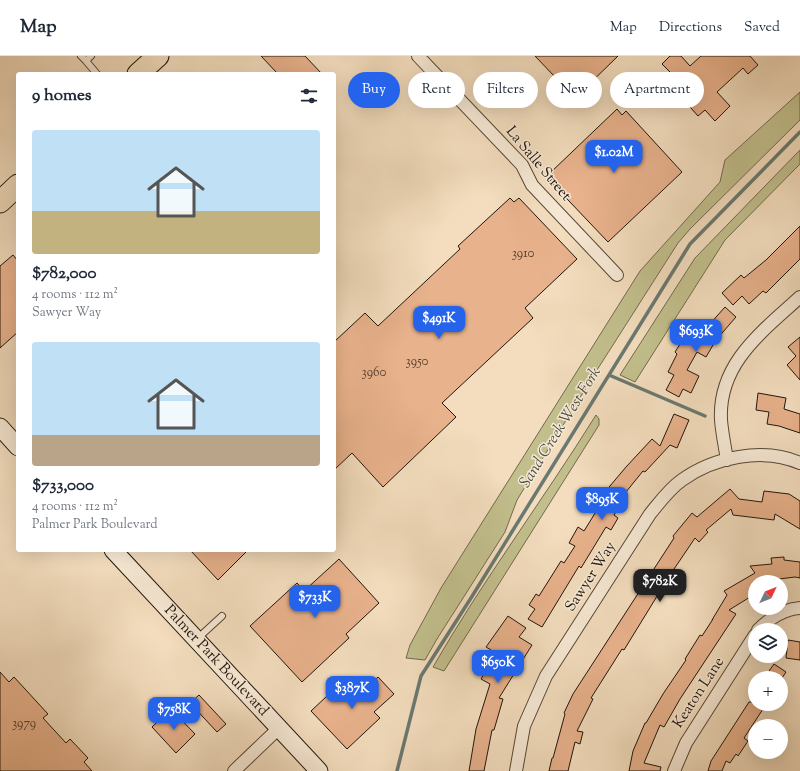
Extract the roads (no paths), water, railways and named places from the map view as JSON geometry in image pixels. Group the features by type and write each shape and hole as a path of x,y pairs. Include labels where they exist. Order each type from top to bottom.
{"highway":[{"path":"140,72 158,56"},
{"path":"0,202 16,187"}],"main road":[{"path":"0,427 16,445"},
{"name":"Palmer Park Boulevard","path":"115,552 319,771"}],"street":[{"name":"La Salle Street","path":"418,56 522,164 532,185 617,275"},
{"path":"727,460 721,420 722,399 728,377 738,358 749,344 800,297"},
{"name":"Sawyer Way","path":"516,771 524,726 546,676 650,514 666,494 682,480 702,468 727,460 754,455 776,456 800,463"},
{"path":"764,623 784,611 800,608"},
{"name":"Keaton Lane","path":"674,771 686,743 748,646"},
{"path":"234,771 279,728"}],"lane":[{"path":"81,56 95,72"},
{"path":"86,61 91,56"},
{"path":"197,640 222,616"}],"waterway":[{"name":"Sand Creek West Fork","path":"397,771 421,676 471,598 690,244 800,132"},
{"path":"609,375 705,416"}]}
